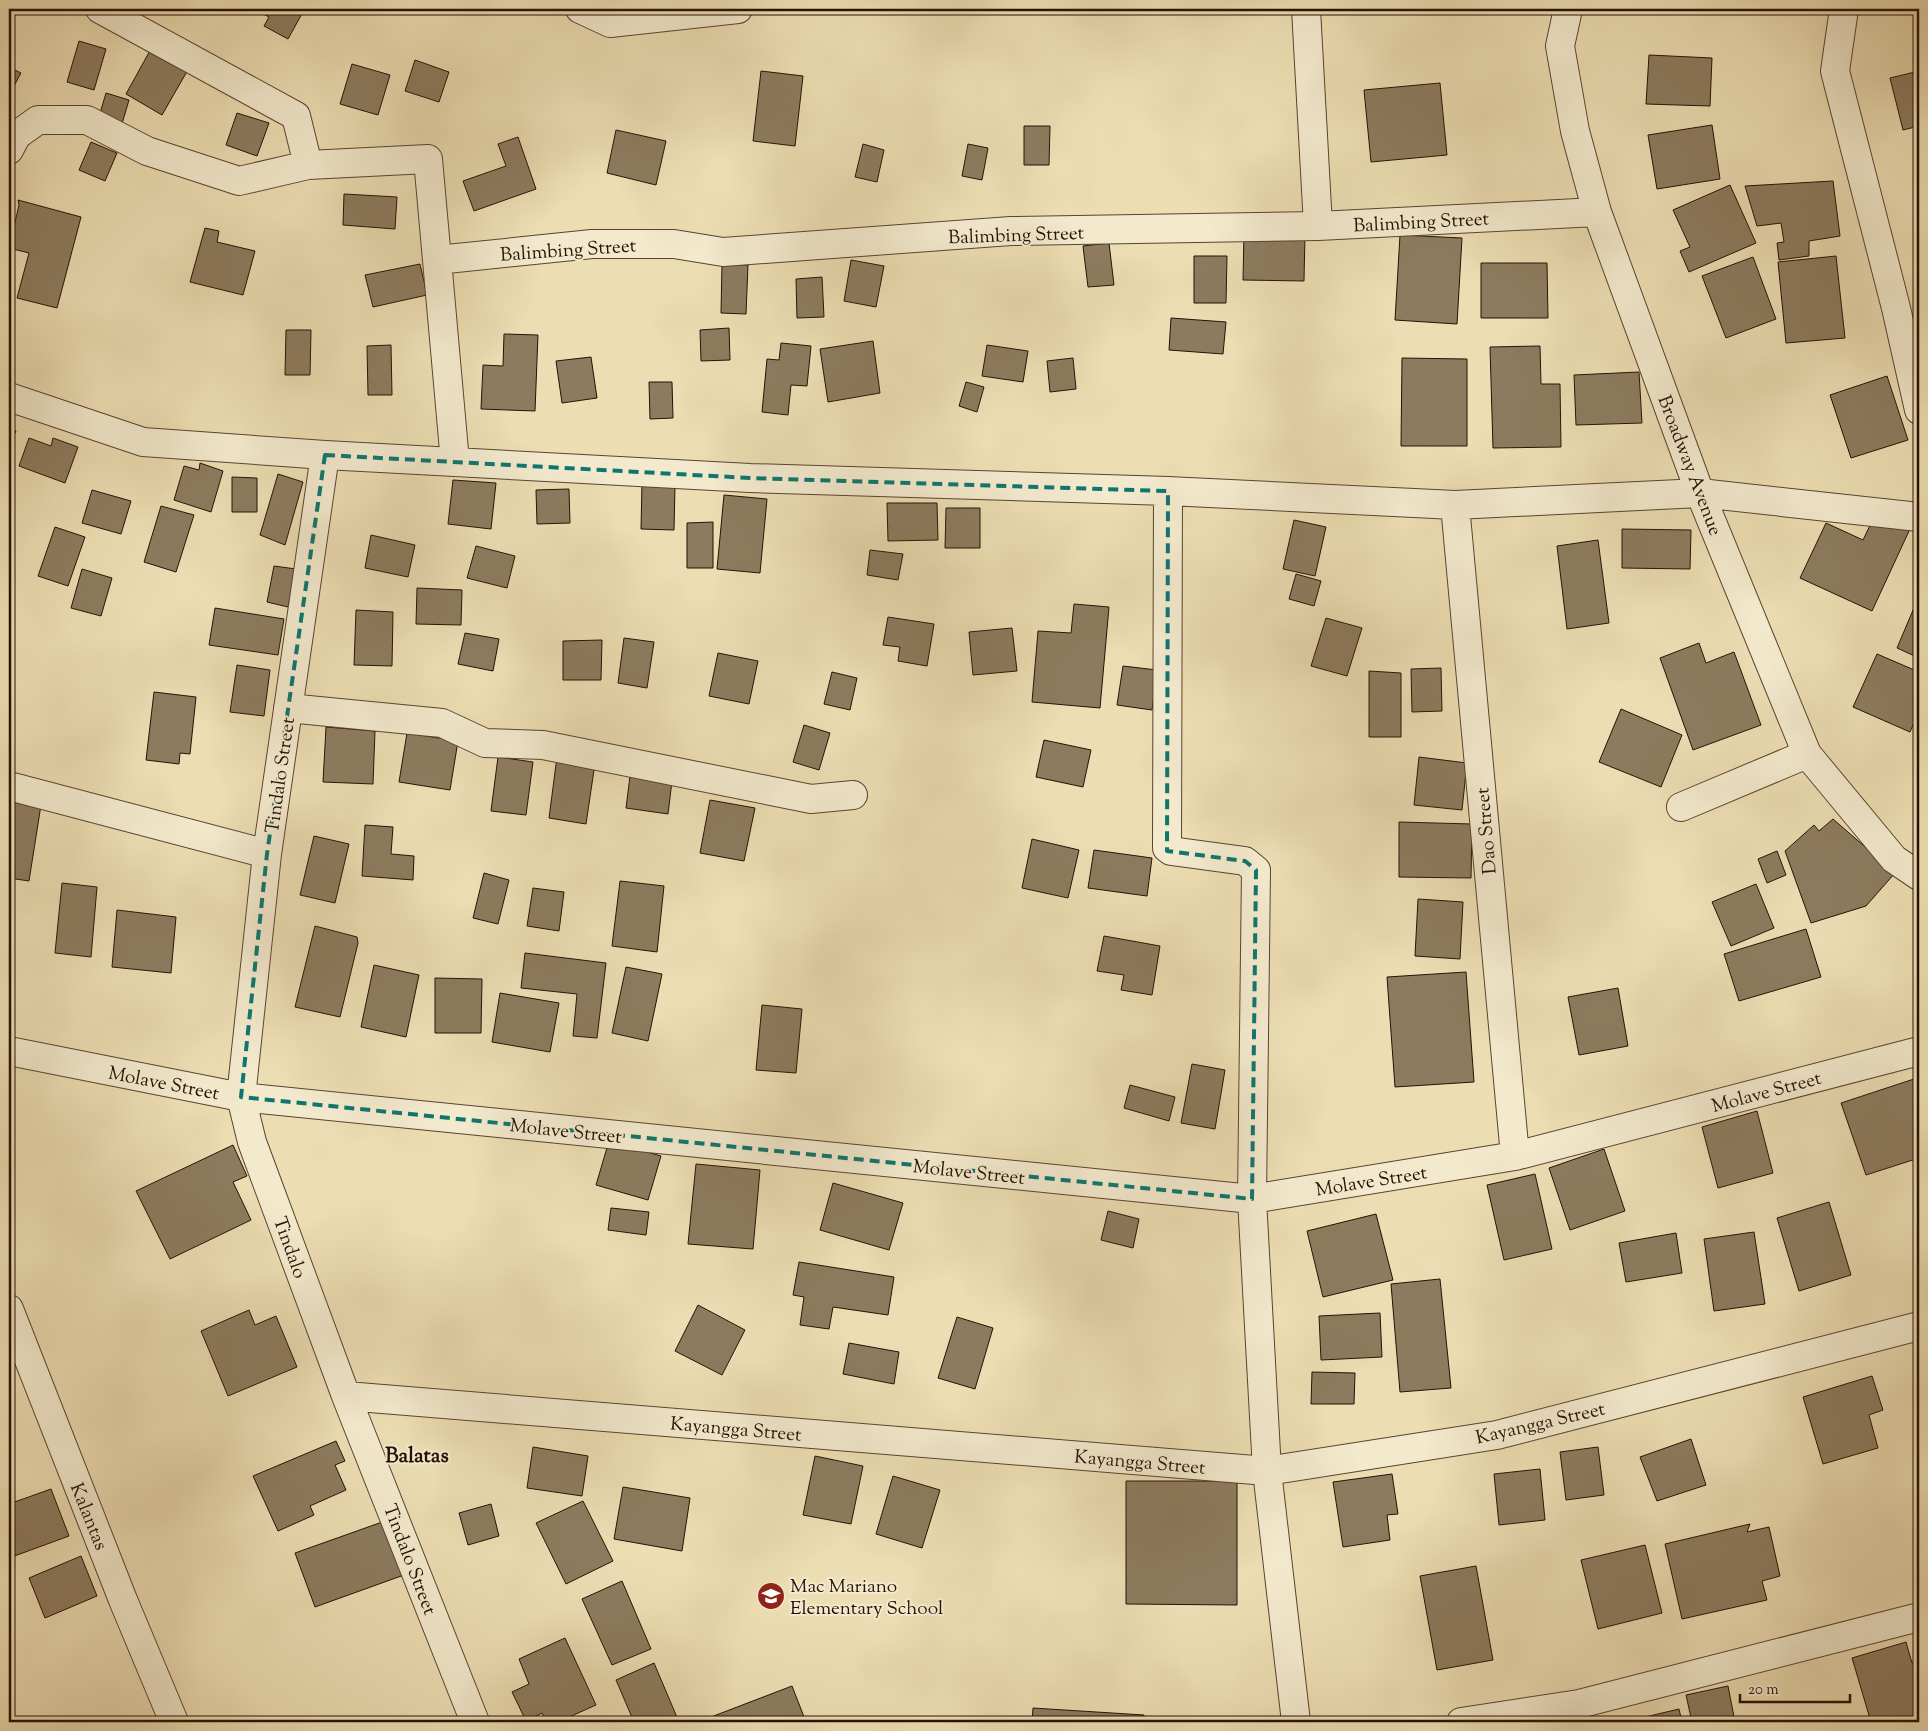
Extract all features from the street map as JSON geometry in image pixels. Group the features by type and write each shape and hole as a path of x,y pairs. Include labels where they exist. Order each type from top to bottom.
{"street":[{"path":"100,9 296,116 308,165"},
{"path":"580,9 610,24 738,9"},
{"path":"1306,9 1318,226"},
{"name":"Broadway Avenue","path":"1568,9 1560,46 1575,131 1597,212 1700,492 1807,754 1894,859 1919,876"},
{"path":"1844,9 1835,71 1896,308 1919,410"},
{"path":"9,150 17,135 38,120 87,120 146,150 239,181 308,165 428,160 456,462"},
{"name":"Balimbing Street","path":"437,260 592,244 674,244 723,252 1011,231 1318,226 1597,212"},
{"path":"9,397 143,442 325,455 750,478 1168,491 1455,506 1700,492 1919,517"},
{"name":"Tindalo Street","path":"241,1097 267,854 325,455"},
{"path":"1168,491 1167,848 1171,851 1245,861 1256,870 1252,1200 1267,1471 1296,1722"},
{"name":"Dao Street","path":"1455,506 1515,1156"},
{"path":"288,708 442,723 484,743 543,745 811,799 853,795"},
{"path":"1681,807 1807,754"},
{"path":"9,786 267,854"},
{"name":"Molave Street","path":"9,1051 241,1097 1252,1200 1515,1156 1919,1050"},
{"name":"Tindalo","path":"241,1097 252,1142 346,1396"},
{"name":"Kalantas","path":"9,1309 123,1600 174,1722"},
{"name":"Kayangga Street","path":"346,1396 1267,1471 1497,1435 1919,1326"},
{"name":"Tindalo Street","path":"346,1396 475,1722"},
{"path":"1461,1722 1579,1704 1919,1617"}],"highlighted area":[{"path":"325,455 750,478 1168,491 1167,851 1245,861 1256,870 1252,1199 241,1097 267,854"}],"building":[{"path":"254,9 304,10 288,39 264,26 269,17"},
{"path":"79,41 106,49 94,90 67,82"},
{"path":"152,47 189,68 162,115 126,94"},
{"path":"1649,55 1712,58 1710,106 1646,104"},
{"path":"415,60 449,72 439,102 405,91"},
{"path":"352,64 390,75 378,115 340,104"},
{"path":"9,67 21,73 9,95"},
{"path":"761,71 803,76 795,146 753,141"},
{"path":"1919,71 1919,126 1903,130 1890,78"},
{"path":"1440,83 1447,155 1371,162 1364,90"},
{"path":"106,93 129,100 121,127 98,120"},
{"path":"237,113 269,123 257,156 226,145"},
{"path":"1712,125 1720,179 1657,189 1648,135"},
{"path":"1024,126 1050,126 1049,165 1024,165"},
{"path":"616,130 666,141 656,185 607,173"},
{"path":"518,137 536,189 474,211 463,181 506,166 498,144"},
{"path":"91,142 117,153 105,181 79,170"},
{"path":"863,144 884,150 877,182 855,177"},
{"path":"968,144 988,148 982,180 962,176"},
{"path":"1833,181 1840,236 1809,241 1809,256 1779,260 1777,243 1784,242 1781,223 1757,226 1745,186"},
{"path":"1730,185 1756,243 1689,272 1680,251 1690,247 1673,210"},
{"path":"344,194 397,197 395,229 343,225"},
{"path":"18,200 81,217 57,308 17,298 29,253 9,248 19,205"},
{"path":"205,228 219,231 217,242 255,251 243,295 190,282"},
{"path":"1244,232 1305,233 1304,281 1243,280"},
{"path":"1400,235 1462,238 1457,324 1395,320"},
{"path":"1109,243 1114,285 1088,287 1083,246"},
{"path":"1194,256 1227,256 1226,303 1194,303"},
{"path":"1836,256 1845,338 1786,343 1778,262"},
{"path":"1753,257 1776,319 1726,338 1702,276"},
{"path":"851,260 884,266 876,307 844,301"},
{"path":"1481,263 1547,263 1548,318 1481,318"},
{"path":"420,264 427,295 373,307 365,275"},
{"path":"722,264 748,265 746,314 721,313"},
{"path":"822,277 824,317 797,318 796,279"},
{"path":"1171,318 1226,322 1223,354 1169,350"},
{"path":"729,328 730,360 701,361 700,330"},
{"path":"286,330 311,330 310,375 285,375"},
{"path":"504,334 538,335 535,411 481,409 483,365 503,366"},
{"path":"873,341 880,393 828,402 820,349"},
{"path":"781,343 811,346 807,386 791,385 788,415 762,412 767,359 779,360"},
{"path":"391,345 392,395 368,395 367,346"},
{"path":"987,345 1028,351 1023,382 982,376"},
{"path":"1540,346 1541,384 1560,384 1561,447 1493,448 1490,347"},
{"path":"591,357 597,398 562,403 556,361"},
{"path":"1073,358 1076,389 1050,392 1047,361"},
{"path":"1402,358 1467,359 1467,446 1401,446"},
{"path":"1639,372 1642,423 1576,425 1574,375"},
{"path":"1887,376 1908,440 1851,458 1830,395"},
{"path":"649,382 672,382 673,418 650,419"},
{"path":"966,382 984,387 977,412 959,406"},
{"path":"9,428 16,431 9,446"},
{"path":"29,438 51,446 53,438 78,447 65,483 19,466"},
{"path":"200,463 223,471 211,512 174,500 184,466 199,470"},
{"path":"278,474 303,482 285,545 260,535"},
{"path":"232,477 257,478 257,512 232,512"},
{"path":"453,480 496,483 491,529 448,524"},
{"path":"642,483 675,484 674,530 641,529"},
{"path":"569,489 570,523 537,524 536,490"},
{"path":"92,490 131,501 121,534 82,523"},
{"path":"724,495 767,499 760,573 717,569"},
{"path":"887,503 937,503 938,540 888,541"},
{"path":"161,506 194,515 176,572 144,562"},
{"path":"946,508 980,508 980,548 945,548"},
{"path":"1875,515 1909,531 1872,611 1800,578 1826,523 1863,540"},
{"path":"1294,520 1326,527 1315,576 1283,569"},
{"path":"713,522 713,568 687,568 687,523"},
{"path":"55,527 85,537 68,586 38,576"},
{"path":"1622,529 1691,530 1690,569 1622,568"},
{"path":"371,535 415,545 408,577 365,568"},
{"path":"1598,540 1609,623 1567,629 1557,546"},
{"path":"476,546 515,556 507,588 467,578"},
{"path":"870,550 903,554 898,580 867,575"},
{"path":"274,566 296,569 288,607 267,602"},
{"path":"82,569 112,578 101,616 71,608"},
{"path":"1296,574 1321,581 1314,606 1289,599"},
{"path":"417,588 462,590 461,625 416,624"},
{"path":"1919,596 1919,658 1897,648"},
{"path":"1074,604 1109,607 1100,708 1032,702 1038,631 1071,633"},
{"path":"215,608 284,619 278,655 209,645"},
{"path":"356,610 393,612 392,666 354,665"},
{"path":"888,617 934,624 927,666 898,661 900,647 883,645"},
{"path":"1326,618 1362,628 1347,676 1311,666"},
{"path":"1012,628 1017,671 973,675 969,632"},
{"path":"465,633 499,639 493,671 458,664"},
{"path":"624,638 654,642 647,688 618,683"},
{"path":"602,640 601,680 563,680 563,641"},
{"path":"1699,643 1706,663 1734,652 1761,725 1693,750 1660,658"},
{"path":"718,653 758,661 749,704 709,696"},
{"path":"1877,654 1919,672 1919,711 1910,732 1853,707"},
{"path":"237,665 270,670 264,716 230,712"},
{"path":"1123,666 1157,670 1152,710 1117,705"},
{"path":"1441,668 1442,711 1412,712 1411,669"},
{"path":"1369,671 1401,673 1401,737 1369,737"},
{"path":"832,672 857,678 850,710 824,704"},
{"path":"154,692 196,697 190,754 180,753 179,764 146,760"},
{"path":"1621,709 1682,735 1661,787 1599,762"},
{"path":"804,725 830,733 819,770 793,762"},
{"path":"326,727 375,731 373,784 323,782"},
{"path":"407,733 458,741 450,790 399,782"},
{"path":"1044,740 1091,750 1083,787 1036,777"},
{"path":"498,757 533,762 526,815 491,811"},
{"path":"557,757 595,763 586,824 549,818"},
{"path":"1419,757 1467,763 1462,810 1414,805"},
{"path":"631,768 673,773 668,814 626,808"},
{"path":"9,799 41,805 29,881 9,878"},
{"path":"710,800 755,808 744,861 700,853"},
{"path":"1833,819 1895,873 1866,906 1811,923 1785,851 1814,825 1819,831"},
{"path":"1399,822 1472,824 1471,878 1399,877"},
{"path":"365,825 393,827 391,854 414,856 413,880 362,876"},
{"path":"314,836 349,844 335,903 300,895"},
{"path":"1032,839 1079,850 1068,898 1022,888"},
{"path":"1094,850 1152,858 1147,896 1088,888"},
{"path":"1777,851 1786,875 1767,883 1758,859"},
{"path":"484,873 509,880 498,924 473,918"},
{"path":"620,881 664,886 657,952 612,946"},
{"path":"62,883 97,887 91,957 55,953"},
{"path":"1756,884 1774,928 1731,946 1712,902"},
{"path":"533,888 564,892 559,931 527,926"},
{"path":"1418,899 1463,902 1460,959 1415,956"},
{"path":"117,910 176,917 171,973 112,967"},
{"path":"315,926 357,937 358,943 340,1017 295,1007"},
{"path":"1806,929 1821,977 1739,1001 1724,954"},
{"path":"1104,936 1160,946 1152,995 1121,990 1124,975 1097,971"},
{"path":"525,953 606,963 597,1038 573,1036 577,994 521,988"},
{"path":"374,965 419,975 406,1037 361,1027"},
{"path":"626,967 662,974 648,1041 612,1033"},
{"path":"1466,972 1474,1082 1395,1087 1387,977"},
{"path":"435,978 482,979 481,1033 435,1033"},
{"path":"1618,988 1628,1046 1579,1055 1568,997"},
{"path":"500,993 559,1003 550,1052 492,1042"},
{"path":"762,1005 802,1009 796,1073 756,1070"},
{"path":"1192,1064 1225,1070 1215,1129 1181,1123"},
{"path":"1917,1078 1919,1084 1919,1158 1866,1175 1841,1103"},
{"path":"1130,1085 1175,1097 1169,1121 1124,1108"},
{"path":"1757,1111 1773,1173 1718,1188 1702,1127"},
{"path":"609,1141 661,1156 648,1200 596,1185"},
{"path":"233,1145 247,1176 233,1182 251,1220 170,1259 136,1191"},
{"path":"1604,1149 1625,1211 1570,1230 1549,1168"},
{"path":"696,1164 760,1170 753,1249 688,1244"},
{"path":"1535,1174 1552,1249 1504,1260 1487,1185"},
{"path":"833,1183 903,1203 889,1250 820,1230"},
{"path":"1829,1202 1851,1275 1799,1291 1777,1218"},
{"path":"611,1208 649,1212 646,1235 608,1230"},
{"path":"1108,1211 1139,1219 1133,1248 1101,1240"},
{"path":"1376,1214 1393,1280 1323,1297 1307,1231"},
{"path":"1754,1232 1765,1304 1714,1311 1704,1239"},
{"path":"1676,1233 1682,1273 1626,1282 1619,1243"},
{"path":"799,1262 894,1277 888,1315 833,1307 829,1329 800,1325 804,1297 793,1295"},
{"path":"1440,1279 1451,1388 1400,1392 1391,1284"},
{"path":"698,1305 745,1330 722,1375 675,1351"},
{"path":"249,1310 255,1325 276,1316 297,1367 228,1396 201,1331"},
{"path":"1380,1313 1382,1357 1321,1360 1319,1316"},
{"path":"957,1317 993,1328 975,1389 938,1378"},
{"path":"849,1343 899,1352 894,1384 843,1374"},
{"path":"1312,1372 1355,1373 1354,1404 1311,1404"},
{"path":"1872,1376 1883,1410 1869,1415 1878,1448 1823,1464 1803,1397"},
{"path":"1691,1439 1706,1485 1657,1501 1640,1457"},
{"path":"336,1441 345,1461 335,1465 346,1490 310,1506 314,1515 278,1531 253,1476"},
{"path":"533,1447 588,1456 582,1496 527,1488"},
{"path":"1598,1447 1604,1495 1566,1500 1560,1452"},
{"path":"815,1456 863,1466 851,1524 803,1515"},
{"path":"1540,1469 1545,1520 1499,1525 1494,1474"},
{"path":"1392,1474 1398,1514 1387,1515 1390,1540 1343,1547 1333,1482"},
{"path":"893,1476 940,1490 922,1548 876,1534"},
{"path":"1126,1481 1237,1481 1237,1605 1126,1604"},
{"path":"623,1487 690,1498 682,1551 614,1539"},
{"path":"51,1489 69,1536 9,1558 9,1504"},
{"path":"583,1501 613,1561 566,1584 536,1523"},
{"path":"491,1504 499,1536 468,1545 459,1513"},
{"path":"385,1521 404,1575 315,1607 295,1553"},
{"path":"1750,1524 1747,1532 1769,1527 1780,1576 1762,1581 1767,1600 1682,1619 1665,1544"},
{"path":"1645,1545 1662,1613 1598,1629 1581,1560"},
{"path":"81,1556 97,1596 45,1618 29,1578"},
{"path":"1476,1566 1493,1660 1437,1670 1420,1576"},
{"path":"622,1581 651,1649 612,1665 582,1599"},
{"path":"565,1638 596,1705 558,1722 546,1722 542,1713 526,1721 512,1692 529,1684 519,1659"},
{"path":"1906,1642 1912,1663 1919,1661 1919,1719 1908,1722 1871,1722 1852,1658"},
{"path":"654,1663 679,1722 634,1722 616,1680"},
{"path":"792,1686 806,1722 698,1722"},
{"path":"1728,1686 1735,1722 1692,1722 1686,1695"},
{"path":"1033,1708 1144,1715 1143,1722 1032,1722"},
{"path":"1679,1709 1682,1722 1624,1722"}],"place":[{"name":"Mac Mariano Elementary School","path":"771,1596"}],"district":[{"name":"Balatas","path":"417,1455"}]}
